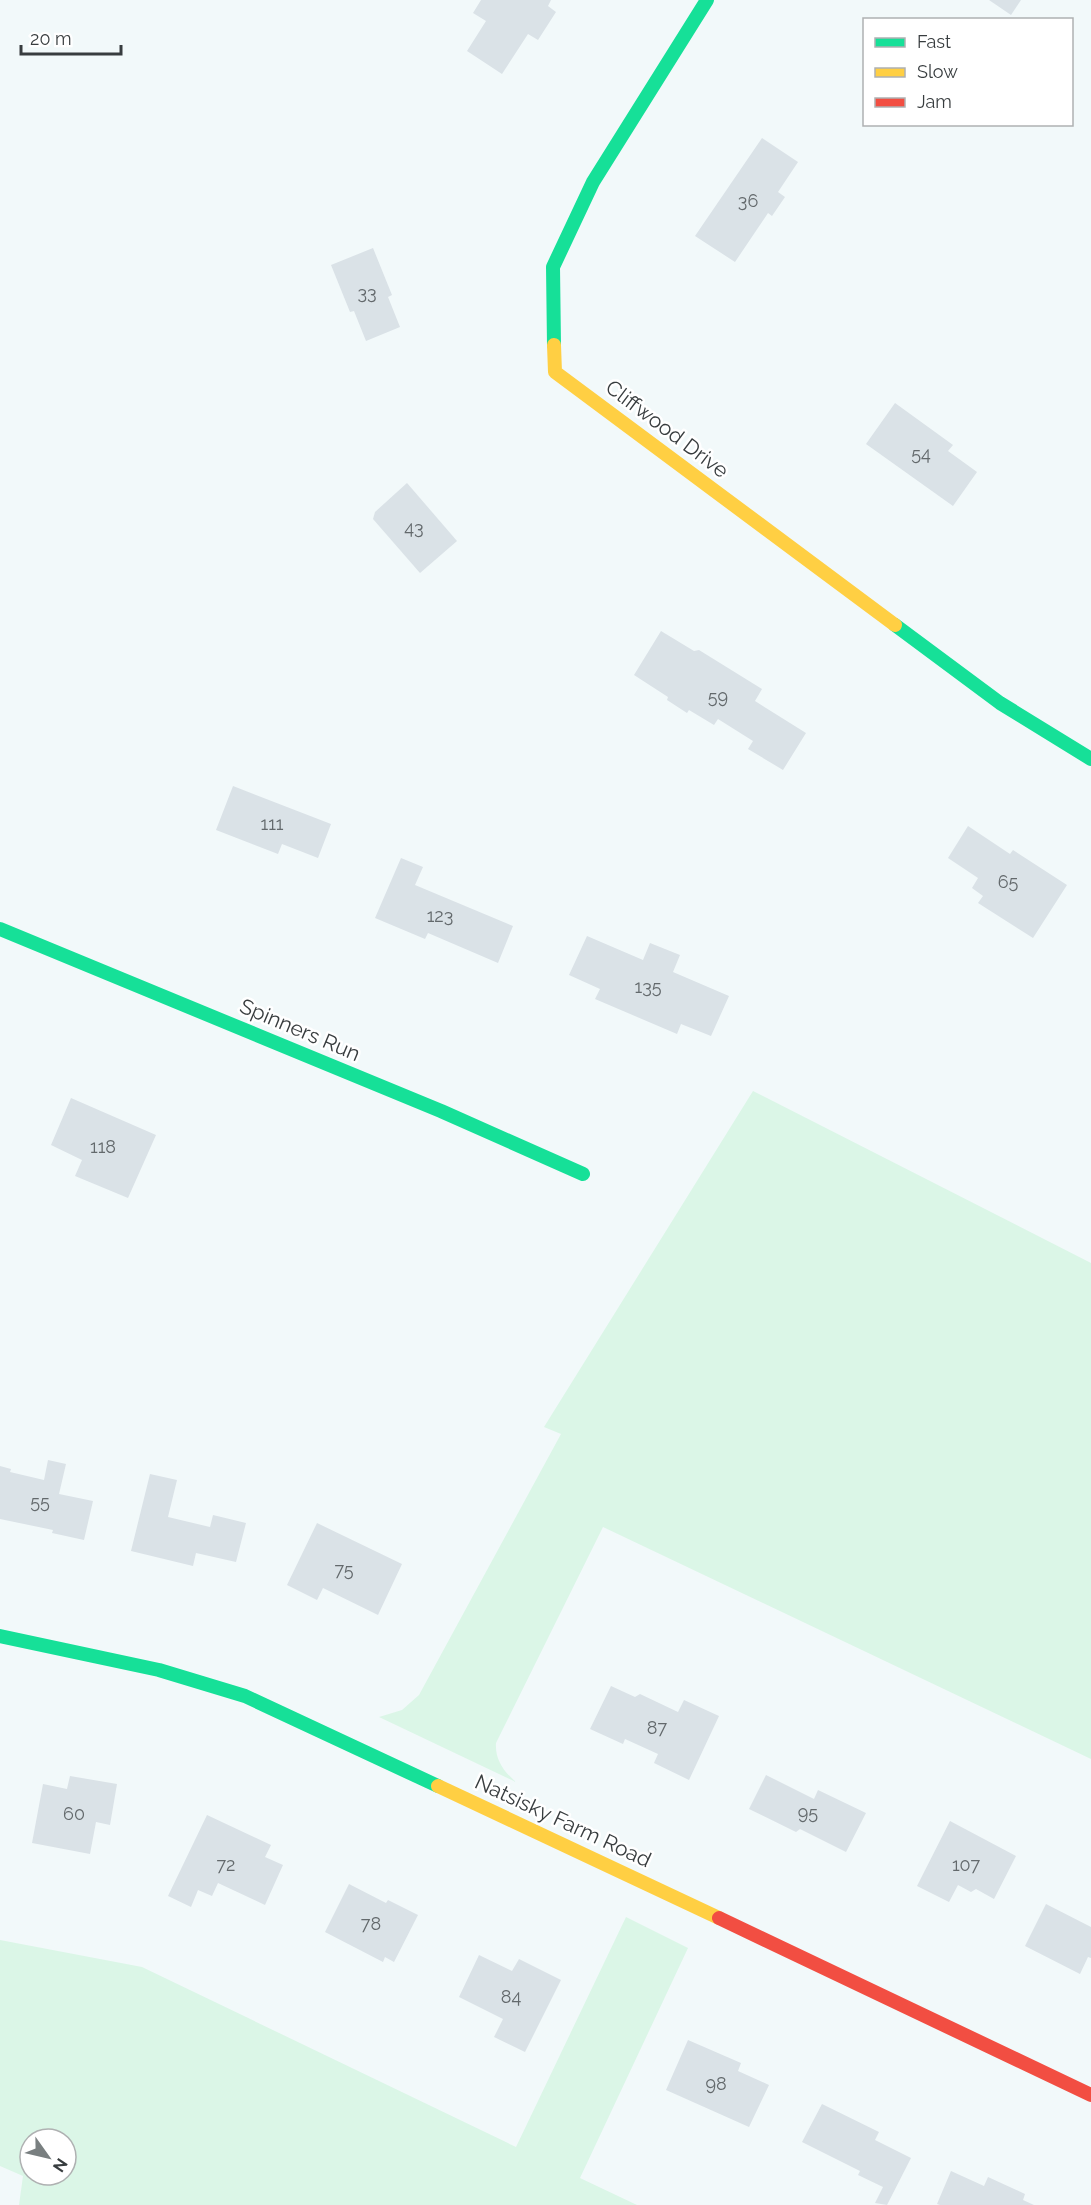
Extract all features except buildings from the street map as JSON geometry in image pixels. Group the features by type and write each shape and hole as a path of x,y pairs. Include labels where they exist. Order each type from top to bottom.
{"street":[{"name":"Cliffwood Drive","path":"707,0 592,182 553,267 555,372 1000,704 1091,759"},
{"name":"Spinners Run","path":"0,929 441,1111 583,1174"},
{"name":"Natsisky Farm Road","path":"0,1636 159,1670 245,1696 914,2009 1091,2095"}],"green space":[{"path":"753,1091 1091,1263 1091,1759 603,1527 496,1743 501,1764 516,1782 379,1717 402,1710 419,1695 561,1434 544,1427"},
{"path":"626,1917 688,1948 580,2178 637,2205 19,2205 21,2187 78,2187 78,2127 18,2127 18,2174 0,2166 0,1940 142,1967 516,2147"}],"traffic: fast":[{"path":"554,345 553,267 593,182 707,0"},
{"path":"895,625 1000,703 1091,759"},
{"path":"0,929 441,1111 583,1174"},
{"path":"0,1636 159,1670 245,1696 438,1786"}],"traffic: slow":[{"path":"554,345 555,372 895,625"},
{"path":"438,1786 719,1918"}],"traffic: jam":[{"path":"719,1918 1091,2095"}]}
